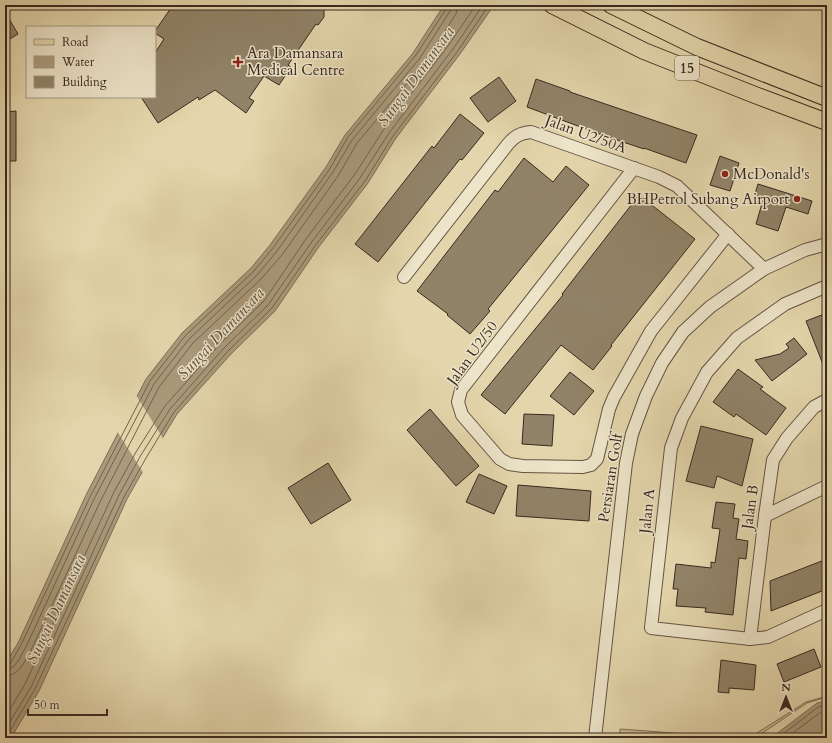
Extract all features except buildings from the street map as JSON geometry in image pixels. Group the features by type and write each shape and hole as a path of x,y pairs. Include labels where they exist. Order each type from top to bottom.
{"main road":[{"name":"15","path":"552,5 644,51 827,122"},
{"name":"15","path":"611,5 697,47 827,98"}],"street":[{"name":"Jalan U2/50A","path":"404,277 514,137 522,133 531,132 659,177 677,186 764,269"},
{"name":"Jalan U2/50","path":"634,168 461,390 458,402 462,414 500,459 509,464 524,466 583,468 591,465 597,459 609,410 614,397 651,331 728,234"},
{"name":"Persiaran Golf","path":"595,738 626,463 632,434 646,396 662,363 683,332 710,307 764,269 805,250 827,244"},
{"name":"Jalan A","path":"827,286 785,304 737,338 707,372 682,418 671,448 651,628 750,640 768,637 827,610"},
{"name":"Jalan B","path":"750,640 773,460 787,438 814,407 827,400"},
{"path":"765,516 827,486"}],"shaded area":[{"path":"827,696 807,703 755,738 749,738 806,702"},
{"path":"620,729 741,738 683,738 626,734 625,738 620,738"}],"water":[{"name":"Sungai Damansara","path":"444,5 494,5 460,54 396,138 368,183 318,248 275,311 231,354 177,414 127,499 39,691 11,738 5,738 5,664 18,643 86,495 146,379 182,333 251,268 270,245 326,167 345,135 413,53"},
{"path":"827,701 827,738 771,738 817,703"}],"pier":[{"path":"136,395 164,440 144,474 117,431"}],"place":[{"name":"Ara Damansara Medical Centre","path":"238,62"},
{"name":"McDonald's","path":"725,174"},
{"name":"BHPetrol Subang Airport","path":"797,199"}]}
